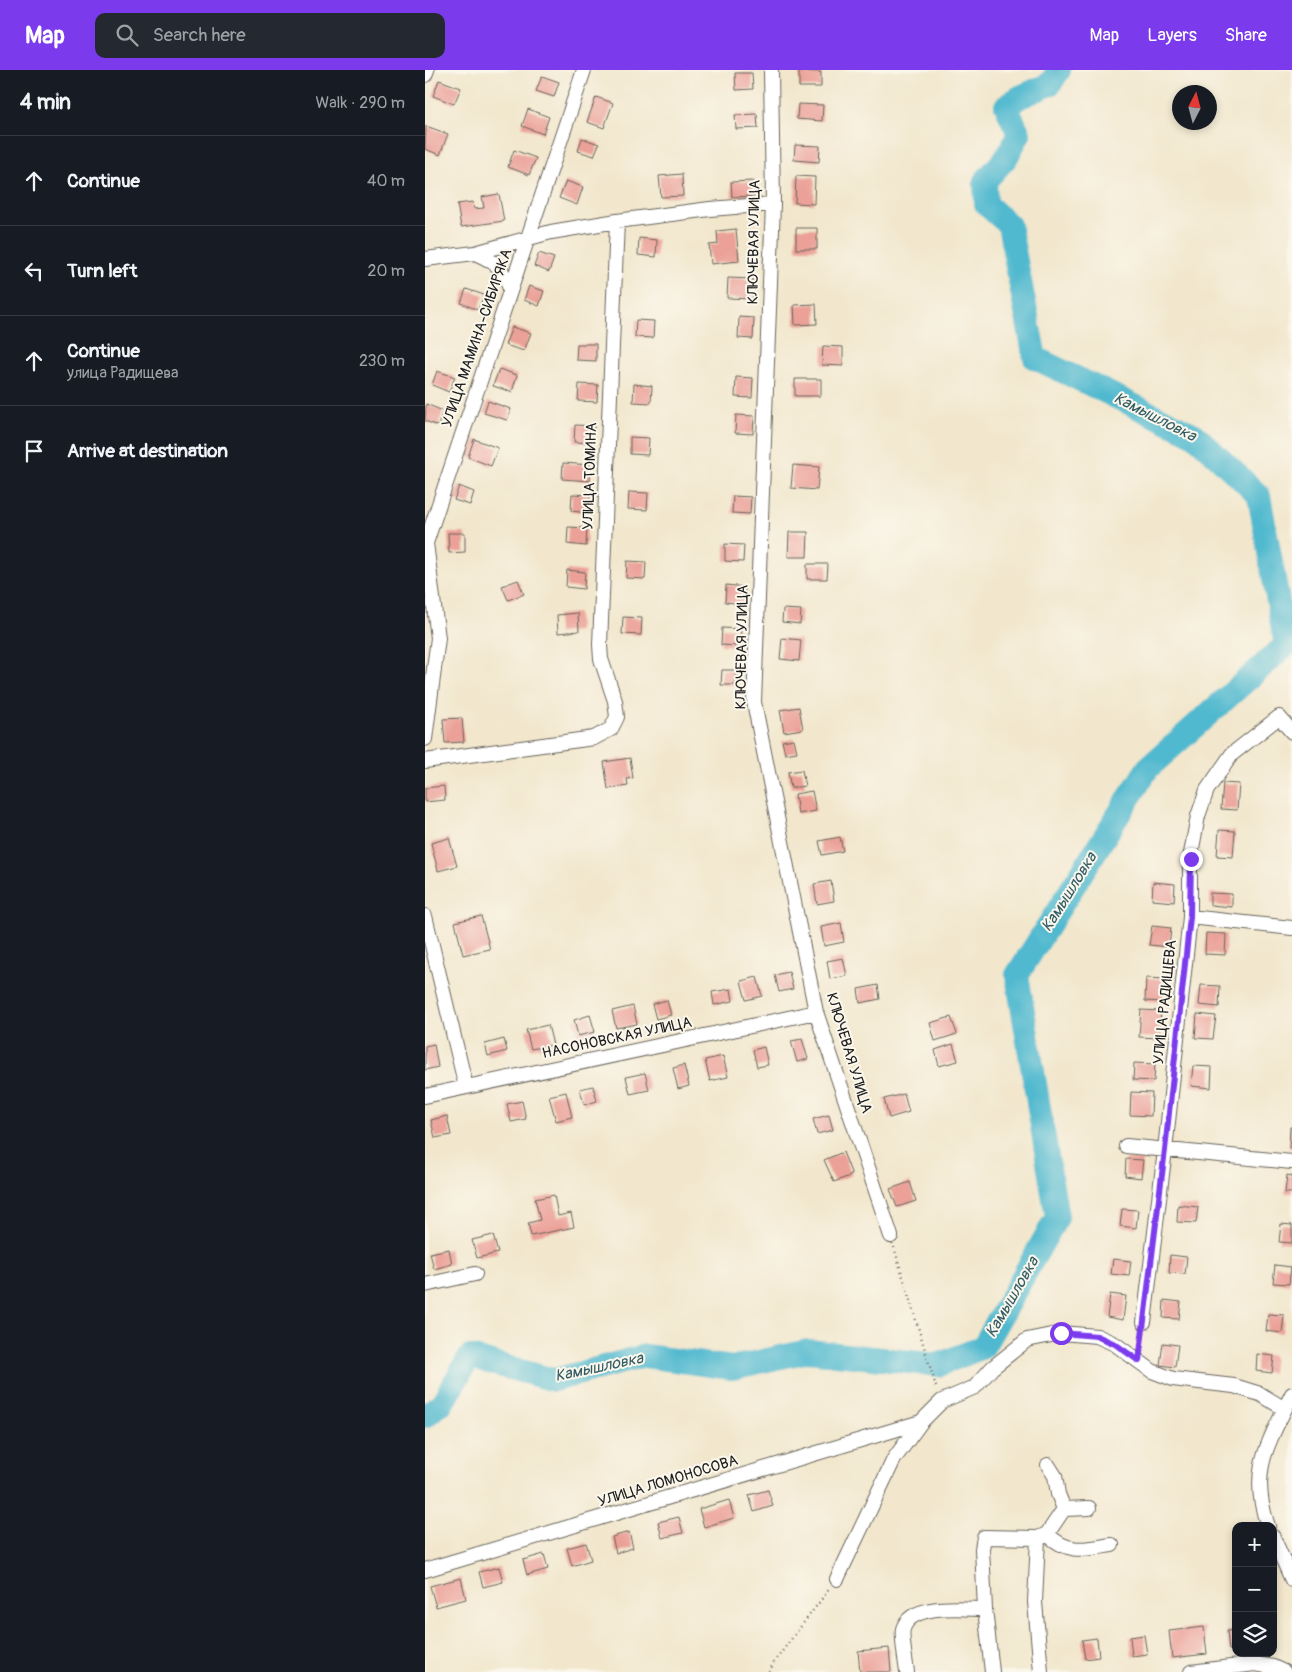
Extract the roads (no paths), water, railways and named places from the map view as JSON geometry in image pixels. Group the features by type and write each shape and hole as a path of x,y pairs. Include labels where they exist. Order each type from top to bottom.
{"street":[{"path":"425,75 427,70"},
{"name":"УЛИЦА МАМИНА-СИБИРЯКА","path":"425,739 438,638 428,574 426,543 584,70"},
{"name":"КЛЮЧЕВАЯ УЛИЦА","path":"771,70 773,204 755,702 816,1012 891,1236"},
{"path":"425,259 475,253 551,232 617,221 709,209 773,204"},
{"name":"УЛИЦА ТОМИНА","path":"425,761 594,738 611,729 617,717 615,701 601,659 600,645 617,221"},
{"path":"475,253 491,261 503,271 510,288"},
{"name":"УЛИЦА РАДИЩЕВА","path":"1144,1322 1190,917 1191,859 1198,816 1207,790 1231,754 1279,717 1292,732"},
{"path":"1190,917 1292,928"},
{"path":"426,925 466,1088"},
{"name":"НАСОНОВСКАЯ УЛИЦА","path":"425,1096 816,1012"},
{"path":"1126,1146 1292,1162"},
{"path":"425,1284 475,1274"},
{"path":"837,1578 894,1458 921,1422 942,1401 975,1387 992,1368 1027,1340 1061,1333 1097,1336 1115,1344 1152,1371 1173,1379 1234,1386 1260,1394 1285,1409"},
{"path":"1267,1522 1260,1499 1260,1467 1266,1449 1292,1394"},
{"name":"УЛИЦА ЛОМОНОСОВА","path":"425,1570 921,1422"},
{"path":"1048,1465 1055,1476 1058,1494 1064,1509"},
{"path":"1041,1672 1035,1602 1043,1536 1064,1509 1089,1508"},
{"path":"992,1672 985,1609 983,1538 1043,1536 1070,1549 1081,1550 1112,1545"},
{"path":"1277,1546 1292,1580"},
{"path":"907,1672 902,1630 909,1618 923,1612 945,1608 985,1609"},
{"path":"1191,1672 1255,1664 1273,1667 1284,1672"}],"waterway":[{"name":"Камышловка","path":"425,1416 442,1403 470,1357 554,1380 645,1356 732,1368 808,1351 938,1365 983,1347 1057,1217 1017,975 1148,768 1286,645 1259,496 1195,435 1035,358 1009,225 986,204 985,181 1006,158 1019,134 1006,106 1020,97 1050,84 1059,70"}]}
